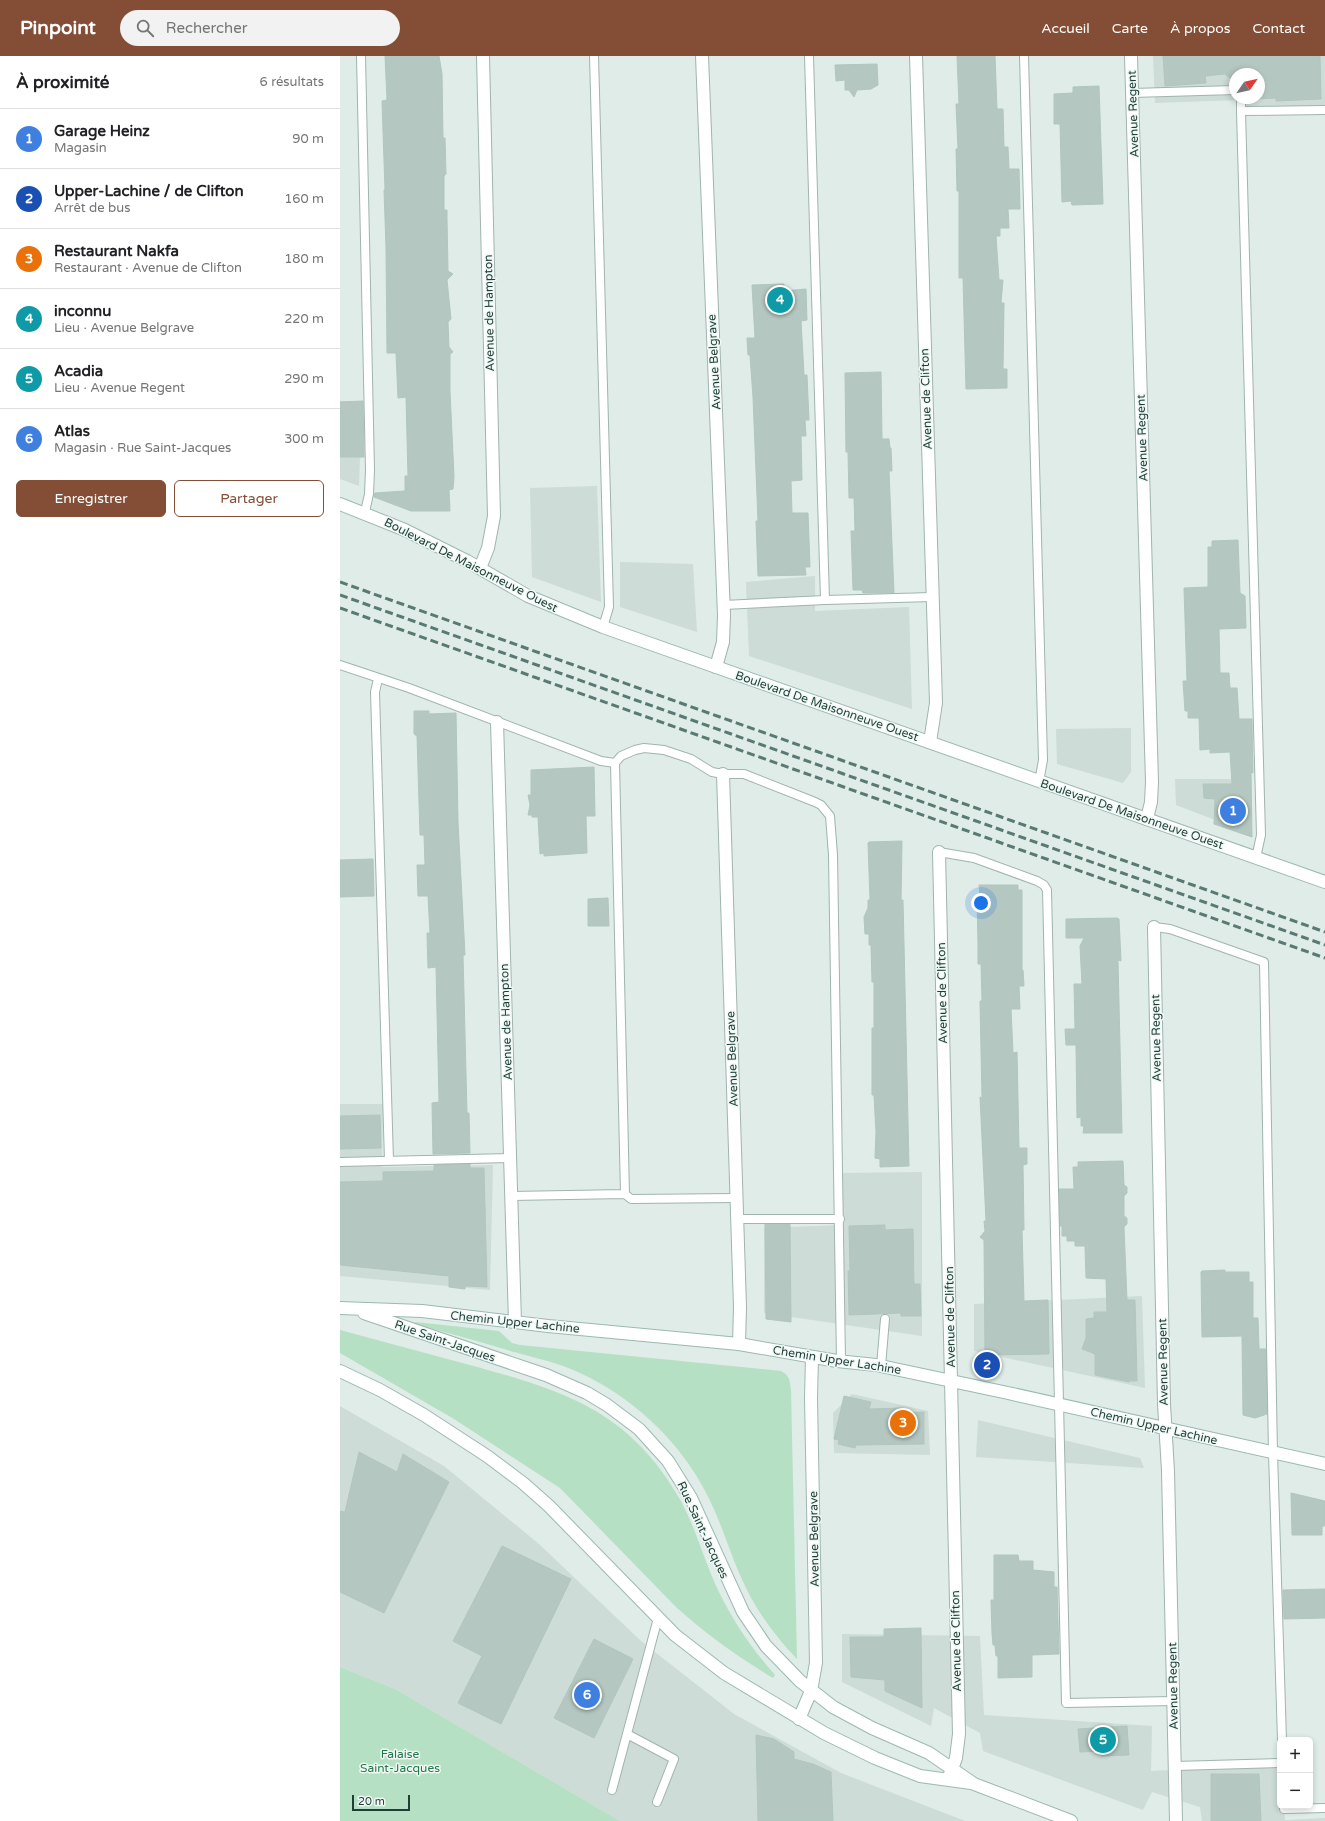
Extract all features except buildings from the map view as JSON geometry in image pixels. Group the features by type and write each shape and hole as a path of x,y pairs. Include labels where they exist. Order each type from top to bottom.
{"street":[{"name":"Avenue de Hampton","path":"480,568 490,540 494,516 483,56"},
{"name":"Avenue Belgrave","path":"702,56 724,605 723,642 716,667"},
{"name":"Avenue de Clifton","path":"916,56 936,703 930,742"},
{"name":"Avenue Regent","path":"1132,56 1152,782 1151,802 1147,819"},
{"name":"Boulevard De Maisonneuve Ouest","path":"340,504 364,512 438,545 528,596 603,627 1325,882"},
{"name":"Avenue de Hampton","path":"498,722 515,1322"},
{"name":"Avenue Belgrave","path":"723,774 740,1307 739,1344"},
{"name":"Avenue de Clifton","path":"939,852 958,1734 956,1758 947,1781"},
{"name":"Avenue Regent","path":"1154,927 1176,1821"},
{"name":"Chemin Upper Lachine","path":"340,1308 422,1311 515,1322 739,1344 812,1357 881,1366 1325,1464"},
{"name":"Rue Saint-Jacques","path":"353,1309 566,1383 607,1405 639,1429 668,1461 691,1498 732,1590 753,1629 782,1664 833,1708 872,1728 929,1753 974,1784"},
{"name":"Avenue Belgrave","path":"799,1718 811,1690 815,1676 816,1663 811,1405 812,1357"},
{"name":"Rue Saint-Jacques","path":"340,1371 380,1390 424,1415 469,1444 517,1478 558,1514 658,1618 690,1648 724,1673 799,1718 850,1746 900,1769 920,1776 974,1784 1071,1821"}],"lane":[{"path":"361,56 370,470 369,494 364,512"},
{"path":"594,56 609,607 603,627"},
{"path":"809,56 825,600"},
{"path":"1024,56 1043,760 1039,782"},
{"path":"1132,94 1229,90"},
{"path":"1241,104 1261,835 1256,858"},
{"path":"1241,111 1325,110"},
{"path":"724,605 932,597"},
{"path":"340,665 378,679 409,688 601,761 614,763 628,752 644,748 678,754 699,763 712,772 723,774 744,774 816,802 821,805 830,816 833,863 840,1219 841,1361"},
{"path":"378,679 375,692 389,1161"},
{"path":"614,763 624,1194"},
{"path":"939,852 974,858 1037,881 1046,887 1047,890 1066,1703 1173,1701"},
{"path":"1154,927 1170,929 1264,962 1273,1453 1282,1737"},
{"path":"340,1162 510,1158"},
{"path":"511,1196 624,1194 631,1199 736,1198"},
{"path":"737,1219 840,1219"},
{"path":"881,1366 886,1319"},
{"path":"612,1790 658,1618"},
{"path":"627,1734 674,1759 657,1802"},
{"path":"1174,1766 1277,1764"},
{"path":"1313,1808 1325,1808"}],"shaded area":[{"path":"1153,56 1325,56 1325,112 1242,112 1240,104 1265,104 1265,68 1229,68 1229,100 1155,103"},
{"path":"340,401 362,401 359,486 340,479"},
{"path":"597,486 601,602 532,577 530,488"},
{"path":"620,562 693,564 697,632 620,607"},
{"path":"815,576 815,611 909,607 912,709 749,656 746,582"},
{"path":"1131,728 1131,772 1123,783 1057,764 1056,729"},
{"path":"1175,779 1249,779 1249,833 1176,805"},
{"path":"340,1104 383,1104 382,1167 493,1165 490,1290 340,1276"},
{"path":"922,1172 922,1336 764,1313 764,1228 841,1225 843,1173"},
{"path":"1142,1296 1145,1388 974,1351 974,1304"},
{"path":"852,1394 928,1411 930,1455 834,1453 833,1413"},
{"path":"340,1406 444,1466 539,1544 641,1641 734,1714 841,1773 965,1821 620,1821 395,1689 340,1667"},
{"path":"978,1420 1140,1458 1144,1468 976,1457"},
{"path":"842,1634 980,1636 984,1715 1152,1726 1151,1771 1277,1764 1277,1809 1284,1809 1285,1820 1325,1818 1325,1821 1202,1821 1200,1807 1152,1792 1143,1810 983,1751 980,1733 934,1708 931,1726 842,1682"}],"green space":[{"path":"415,1322 499,1331 512,1343 520,1345 781,1371 784,1373 790,1382 791,1391 797,1659 772,1630 757,1609 736,1566 713,1507 702,1485 675,1446 641,1412 622,1397 572,1369 415,1324"},
{"path":"340,1330 533,1383 590,1408 616,1425 640,1445 662,1471 682,1503 714,1581 731,1615 744,1636 775,1675 773,1678 723,1645 676,1607 560,1488 454,1419 340,1353"},
{"name":"Falaise Saint-Jacques","path":"340,1667 395,1689 620,1821 340,1821"}],"railway":[{"path":"340,582 1325,932"},
{"path":"340,595 1325,945"},
{"path":"340,608 1325,958"}],"place":[{"name":"inconnu","path":"780,300"},
{"name":"Garage Heinz","path":"1233,811"},
{"name":"Upper-Lachine / de Clifton","path":"987,1365"},
{"name":"Restaurant Nakfa","path":"903,1423"},
{"name":"Atlas","path":"587,1695"},
{"name":"Acadia","path":"1103,1740"}]}
